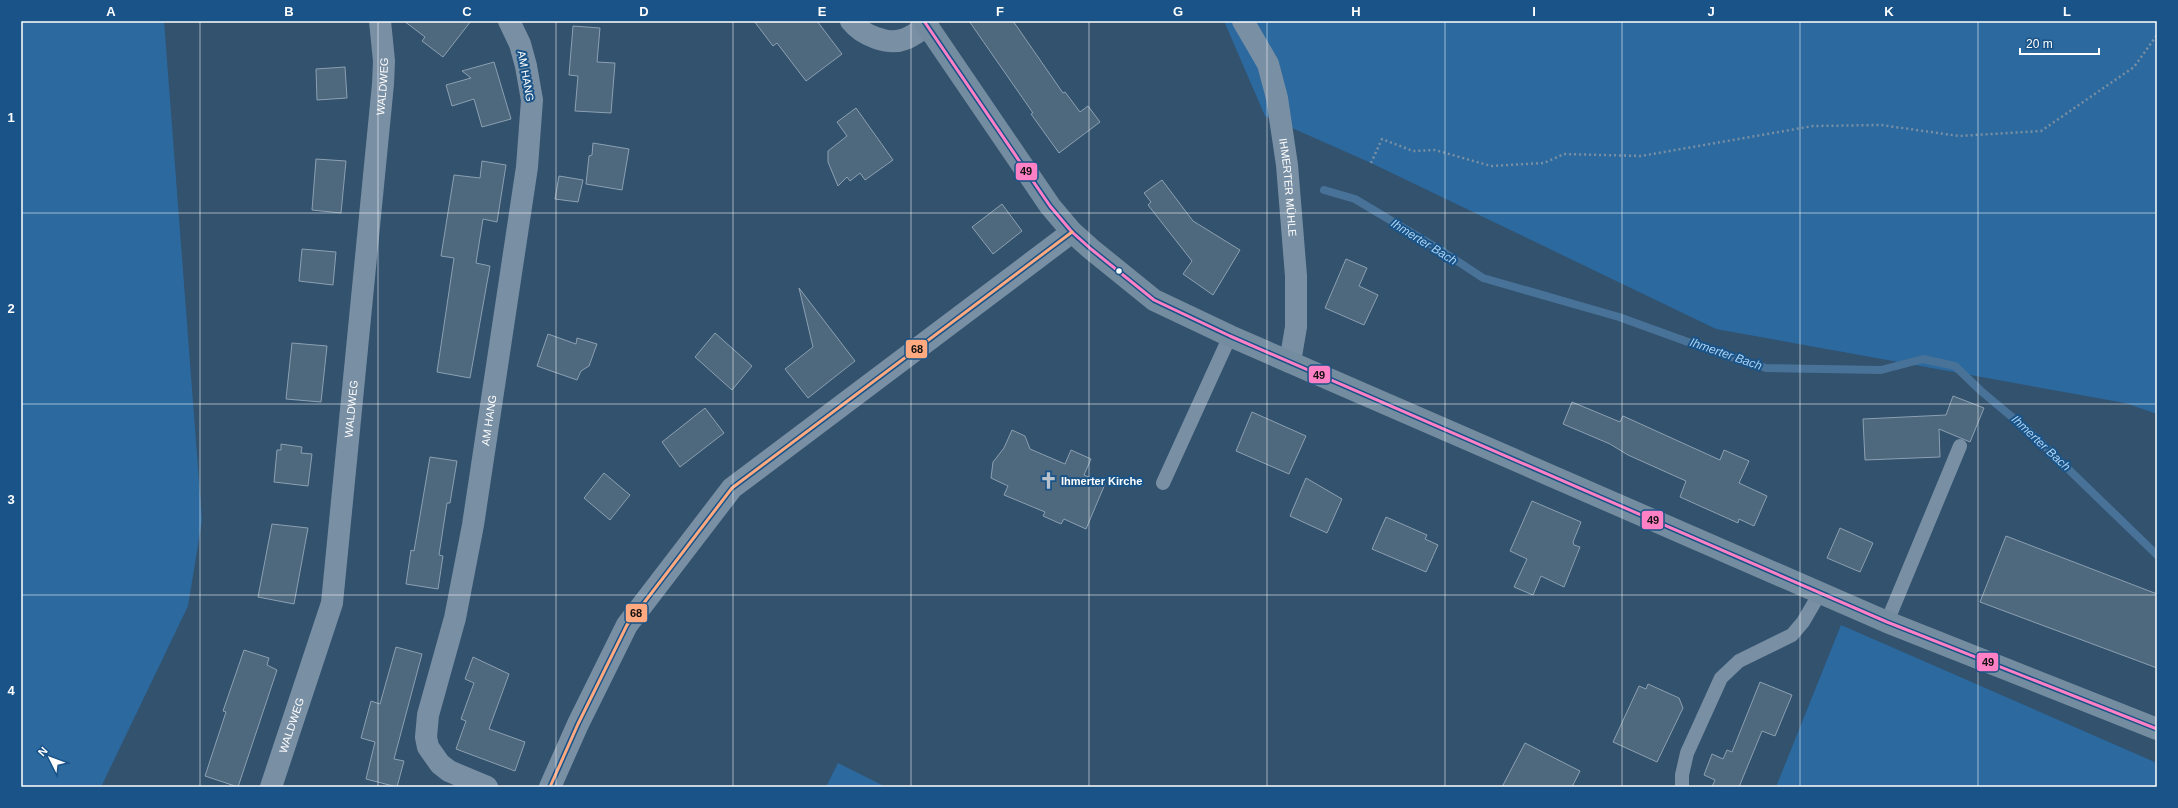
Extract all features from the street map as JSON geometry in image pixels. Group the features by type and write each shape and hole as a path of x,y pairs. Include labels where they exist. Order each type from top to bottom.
{"main road":[{"path":"926,24 1050,206 1072,232 1154,300 1230,336 1820,593 1888,622 2157,729"}],"street":[{"name":"WALDWEG","path":"271,787 332,603 383,84 384,61 380,21"},
{"name":"AM HANG","path":"487,787 449,771 440,764 433,756 426,737 428,715 455,618 472,532 527,167 531,125 531,94 520,44 509,21"},
{"path":"851,21 866,33 892,41 905,39 926,24"},
{"name":"IHMERTER MÜHLE","path":"1243,21 1268,64 1277,98 1287,166 1296,276 1296,327 1290,362"},
{"path":"550,787 578,724 627,624 732,488 1072,232"}],"lane":[{"path":"1163,483 1230,336"},
{"path":"1888,622 1960,446"},
{"path":"1682,787 1682,775 1687,753 1721,678 1739,661 1792,635 1803,622 1820,593"}],"path":[{"path":"1371,163 1382,139 1413,151 1435,150 1491,166 1544,163 1564,154 1641,156 1813,126 1881,125 1959,136 2041,131 2134,67 2157,35"}],"shaded area":[{"path":"21,21 164,21 202,520 188,606 101,787 21,787"},
{"path":"1224,21 2157,21 2157,414 2125,403 1716,329 1371,163 1265,116"},
{"path":"1841,625 2157,763 2157,787 1776,787"},
{"path":"838,763 886,787 826,787"}],"building":[{"path":"404,21 471,21 443,57 422,41 425,37"},
{"path":"754,21 817,21 842,54 806,81 777,43 773,46"},
{"path":"969,21 1013,21 1063,93 1065,92 1080,112 1088,106 1100,122 1059,153"},
{"path":"573,26 600,28 597,62 615,63 611,113 575,111 578,76 569,75"},
{"path":"494,62 511,119 482,127 474,99 452,106 446,85 471,78 462,71"},
{"path":"345,67 347,98 317,100 316,69"},
{"path":"856,108 893,160 865,180 860,173 850,181 847,177 838,186 828,162 828,151 847,136 837,122"},
{"path":"593,143 629,149 622,190 586,184 589,156 592,155"},
{"path":"316,159 346,161 341,213 312,210"},
{"path":"482,161 506,165 497,222 483,219 476,263 490,266 470,378 437,372 454,258 441,256 454,175 480,178"},
{"path":"559,176 583,180 578,202 555,199"},
{"path":"1162,180 1193,221 1240,250 1213,295 1183,274 1192,261 1148,205 1151,202 1144,193"},
{"path":"1002,204 1022,231 993,254 972,227"},
{"path":"302,249 336,252 333,285 299,281"},
{"path":"1346,259 1367,268 1359,286 1378,295 1364,325 1325,308"},
{"path":"799,288 855,361 808,398 785,369 813,347"},
{"path":"715,333 752,366 732,390 695,357"},
{"path":"548,334 576,344 577,338 597,344 589,366 581,371 577,380 537,366"},
{"path":"292,343 327,346 321,402 286,399"},
{"path":"1953,396 1984,408 1970,442 1939,429 1940,457 1865,460 1863,419 1946,415"},
{"path":"1572,402 1620,422 1623,416 1720,460 1724,450 1749,461 1739,483 1767,496 1754,526 1739,519 1738,523 1680,497 1686,481 1628,455 1610,444 1563,424"},
{"path":"705,408 724,433 680,467 662,442"},
{"path":"1252,412 1306,436 1289,474 1236,451"},
{"name":"Ihmerter Kirche","path":"1012,430 1025,436 1030,449 1065,464 1071,450 1091,459 1084,475 1105,484 1086,529 1064,519 1061,524 1043,516 1045,512 1004,495 1008,486 991,478 993,462 1004,448"},
{"path":"281,444 302,447 301,453 312,454 308,486 274,482 277,450 281,450"},
{"path":"430,457 457,461 450,503 447,503 439,555 443,556 438,589 406,584 411,550 414,551"},
{"path":"604,473 630,495 610,520 584,498"},
{"path":"1306,478 1342,499 1327,533 1290,516"},
{"path":"1532,501 1581,522 1573,542 1574,545 1580,547 1564,587 1541,576 1533,595 1514,587 1527,559 1510,551"},
{"path":"1386,517 1427,535 1425,539 1438,545 1426,572 1372,549"},
{"path":"272,524 308,528 294,604 258,597"},
{"path":"1840,528 1873,543 1860,572 1827,558"},
{"path":"2006,536 2157,594 2157,668 1980,602"},
{"path":"396,647 422,654 394,759 404,761 397,787 366,779 375,742 361,738 371,701 380,704"},
{"path":"244,650 269,658 267,665 277,670 238,787 205,776 226,712 223,711"},
{"path":"473,657 509,674 489,729 525,742 515,771 456,749 466,721 461,719 474,683 465,679"},
{"path":"1760,682 1792,695 1775,736 1762,731 1739,787 1712,787 1715,780 1704,775 1712,754 1723,759 1727,750 1732,752"},
{"path":"1648,684 1679,698 1683,708 1657,762 1613,742 1639,686 1646,689"},
{"path":"1525,743 1580,771 1572,787 1502,787"}],"waterway":[{"name":"Ihmerter Bach","path":"1324,190 1355,199 1442,251 1483,278 1619,317 1710,350 1766,368 1881,370 1923,359 1955,366 1981,391 2031,433 2157,555"}],"transit line":[{"name":"49","path":"924,21 1050,206 1072,232 1154,300 1230,336 1887,622 2157,729"},
{"name":"68","path":"550,787 578,724 627,625 732,488 1072,232"}],"place":[{"name":"Ihmerter Kirche","path":"1048,481"}]}
